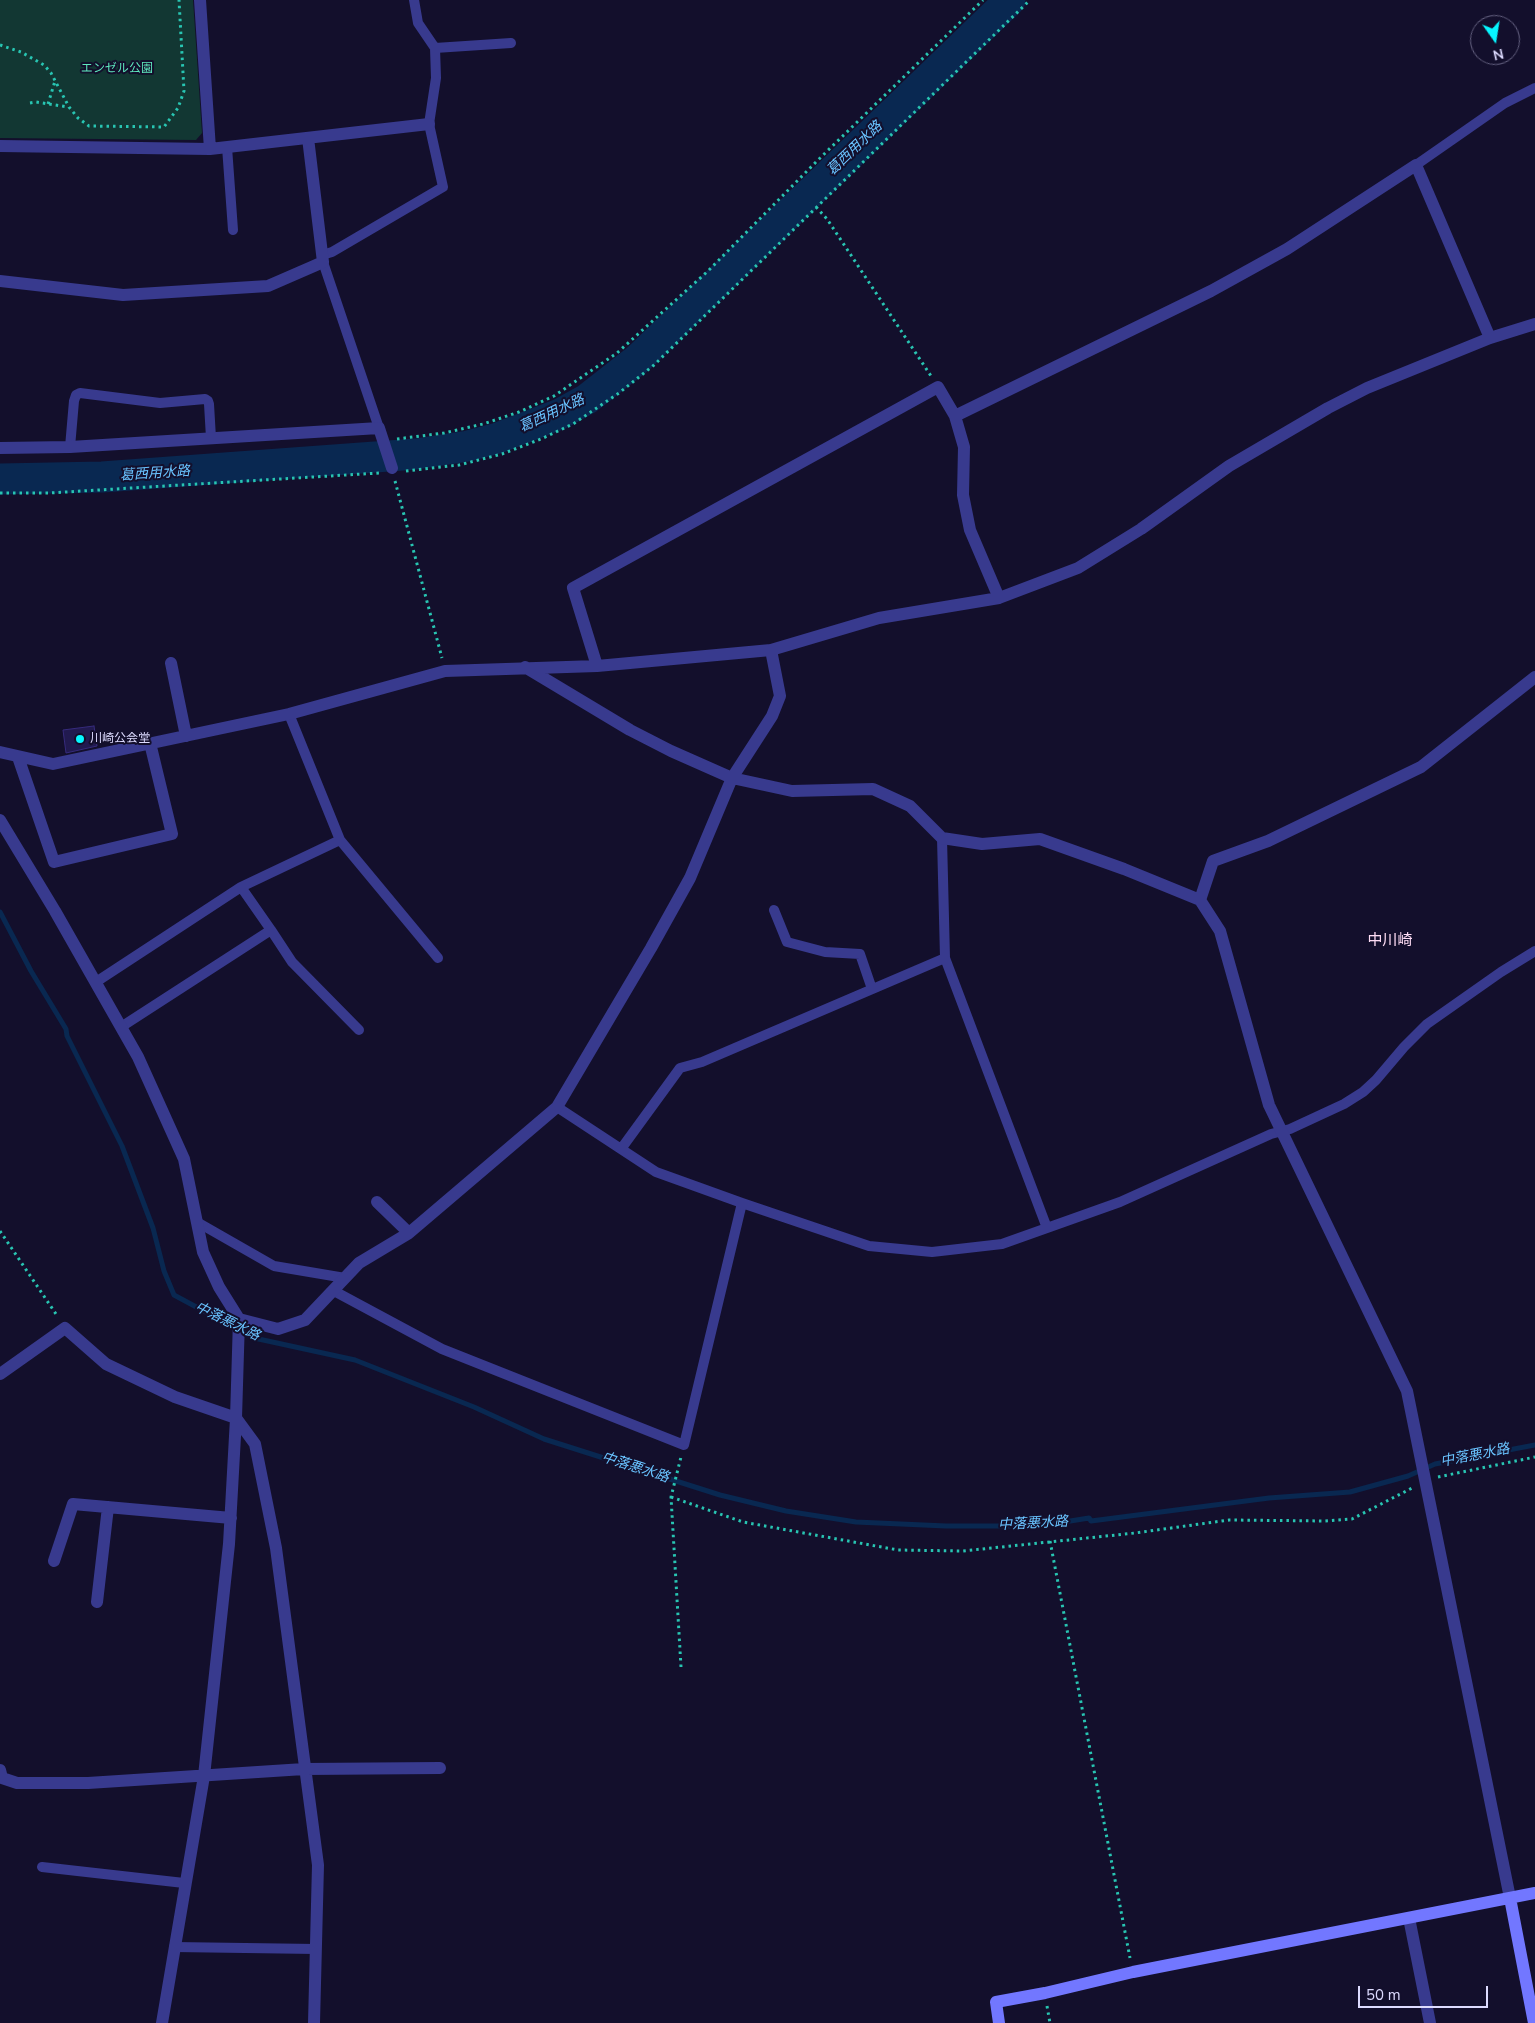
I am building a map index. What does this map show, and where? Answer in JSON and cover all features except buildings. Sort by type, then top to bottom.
[{"type":"street","points":[[200,0],[210,149]]},
{"type":"street","points":[[0,146],[210,149],[429,124]]},
{"type":"street","points":[[0,281],[123,295],[268,286],[322,258],[308,138]]},
{"type":"street","points":[[955,416],[1236,277],[1287,249],[1416,165],[1490,338]]},
{"type":"street","points":[[0,752],[53,764],[289,714],[446,671],[597,666],[771,650],[879,618],[999,598],[1078,568],[1141,529],[1229,466],[1328,408],[1368,388],[1490,338],[1535,324]]},
{"type":"street","points":[[597,666],[573,588],[938,387],[955,416],[964,447],[963,495],[970,530],[999,598]]},
{"type":"street","points":[[0,448],[70,447],[379,428],[390,443],[398,470]]},
{"type":"street","points":[[239,1320],[278,1329],[306,1320],[359,1263],[409,1233],[557,1107],[690,878],[732,778],[772,716],[780,696],[771,650]]},
{"type":"street","points":[[170,663],[186,736]]},
{"type":"street","points":[[525,667],[630,730],[671,751],[732,778],[792,791],[873,789],[910,806],[942,838],[982,844],[1040,839],[1124,869],[1200,900],[1220,931],[1269,1105],[1407,1391],[1534,2023]]},
{"type":"street","points":[[1200,900],[1214,861],[1268,841],[1421,767],[1535,677]]},
{"type":"street","points":[[18,757],[54,862],[172,834],[150,743]]},
{"type":"street","points":[[0,820],[55,911],[138,1058],[184,1159],[203,1252],[219,1287],[239,1320],[230,1518],[204,1776],[184,1883],[162,2023]]},
{"type":"street","points":[[377,1202],[409,1233]]},
{"type":"street","points":[[0,1374],[66,1328],[106,1364],[174,1397],[236,1418],[255,1444],[276,1548],[318,1865],[314,2023]]},
{"type":"street","points":[[54,1561],[73,1504],[230,1518]]},
{"type":"street","points":[[97,1602],[108,1507]]},
{"type":"street","points":[[1,1775],[17,1783],[79,1783],[304,1769],[440,1768]]},
{"type":"street","points":[[999,2023],[996,2002],[1045,1993],[1133,1972],[1535,1893]]},
{"type":"street","points":[[1409,1918],[1427,2022]]},
{"type":"lane","points":[[379,428],[322,258],[443,187],[429,124],[436,78],[435,48],[418,23],[414,0]]},
{"type":"lane","points":[[435,48],[511,43]]},
{"type":"lane","points":[[1416,165],[1505,103],[1535,88]]},
{"type":"lane","points":[[227,147],[233,230]]},
{"type":"lane","points":[[70,447],[74,401],[76,395],[80,393],[160,402],[208,400],[211,438]]},
{"type":"lane","points":[[289,714],[340,840],[438,958]]},
{"type":"lane","points":[[942,838],[945,958],[1047,1228]]},
{"type":"lane","points":[[96,982],[241,886],[340,840]]},
{"type":"lane","points":[[241,886],[292,962],[359,1030]]},
{"type":"lane","points":[[774,910],[787,942],[825,952],[860,954],[872,989]]},
{"type":"lane","points":[[121,1027],[271,930]]},
{"type":"lane","points":[[557,1107],[656,1172],[869,1246],[932,1252],[1002,1244],[1120,1202],[1271,1134],[1282,1132],[1344,1104],[1363,1092],[1427,1024],[1501,972],[1535,951]]},
{"type":"lane","points":[[621,1149],[680,1068],[702,1062],[945,958]]},
{"type":"lane","points":[[334,1291],[442,1349],[684,1445],[742,1203]]},
{"type":"lane","points":[[197,1222],[274,1266],[345,1278]]},
{"type":"lane","points":[[42,1867],[184,1883]]},
{"type":"lane","points":[[174,1947],[316,1949]]},
{"type":"path","points":[[0,45],[36,59],[44,65],[69,107],[83,122],[94,127],[159,128],[167,124],[178,108],[184,91],[178,0]]},
{"type":"path","points":[[390,443],[483,424],[519,412],[554,396],[617,353],[708,271],[818,160],[983,0]]},
{"type":"path","points":[[446,671],[398,470],[459,465],[482,460],[541,439],[573,424],[619,394],[654,365],[1030,0]]},
{"type":"path","points":[[48,104],[55,81]]},
{"type":"path","points":[[30,103],[69,107]]},
{"type":"path","points":[[816,207],[827,219],[938,387]]},
{"type":"path","points":[[0,493],[77,492],[379,473]]},
{"type":"path","points":[[0,1231],[66,1328]]},
{"type":"path","points":[[681,1667],[671,1497],[684,1445]]},
{"type":"path","points":[[671,1497],[743,1522],[898,1550],[963,1552],[1135,1533],[1229,1520],[1325,1521],[1352,1519],[1424,1482],[1442,1475],[1535,1457]]},
{"type":"path","points":[[1050,1541],[1133,1972]]},
{"type":"green space","name":"エンゼル公園","points":[[0,0],[193,0],[202,133],[196,140],[0,138]]},
{"type":"waterway","name":"葛西用水路","points":[[0,479],[102,477],[416,454],[468,446],[498,438],[560,414],[587,399],[638,359],[1010,0]]},
{"type":"waterway","name":"中落悪水路","points":[[0,912],[31,971],[66,1029],[67,1036],[122,1146],[153,1228],[164,1271],[174,1295],[254,1338],[355,1360],[474,1407],[544,1439],[720,1495],[786,1511],[856,1522],[946,1526],[1039,1526],[1089,1518],[1091,1521],[1269,1498],[1350,1492],[1408,1476],[1435,1464],[1535,1445]]},
{"type":"place","name":"川崎公会堂","points":[[80,739]]},
{"type":"district","name":"中川崎","points":[[1390,941]]}]
